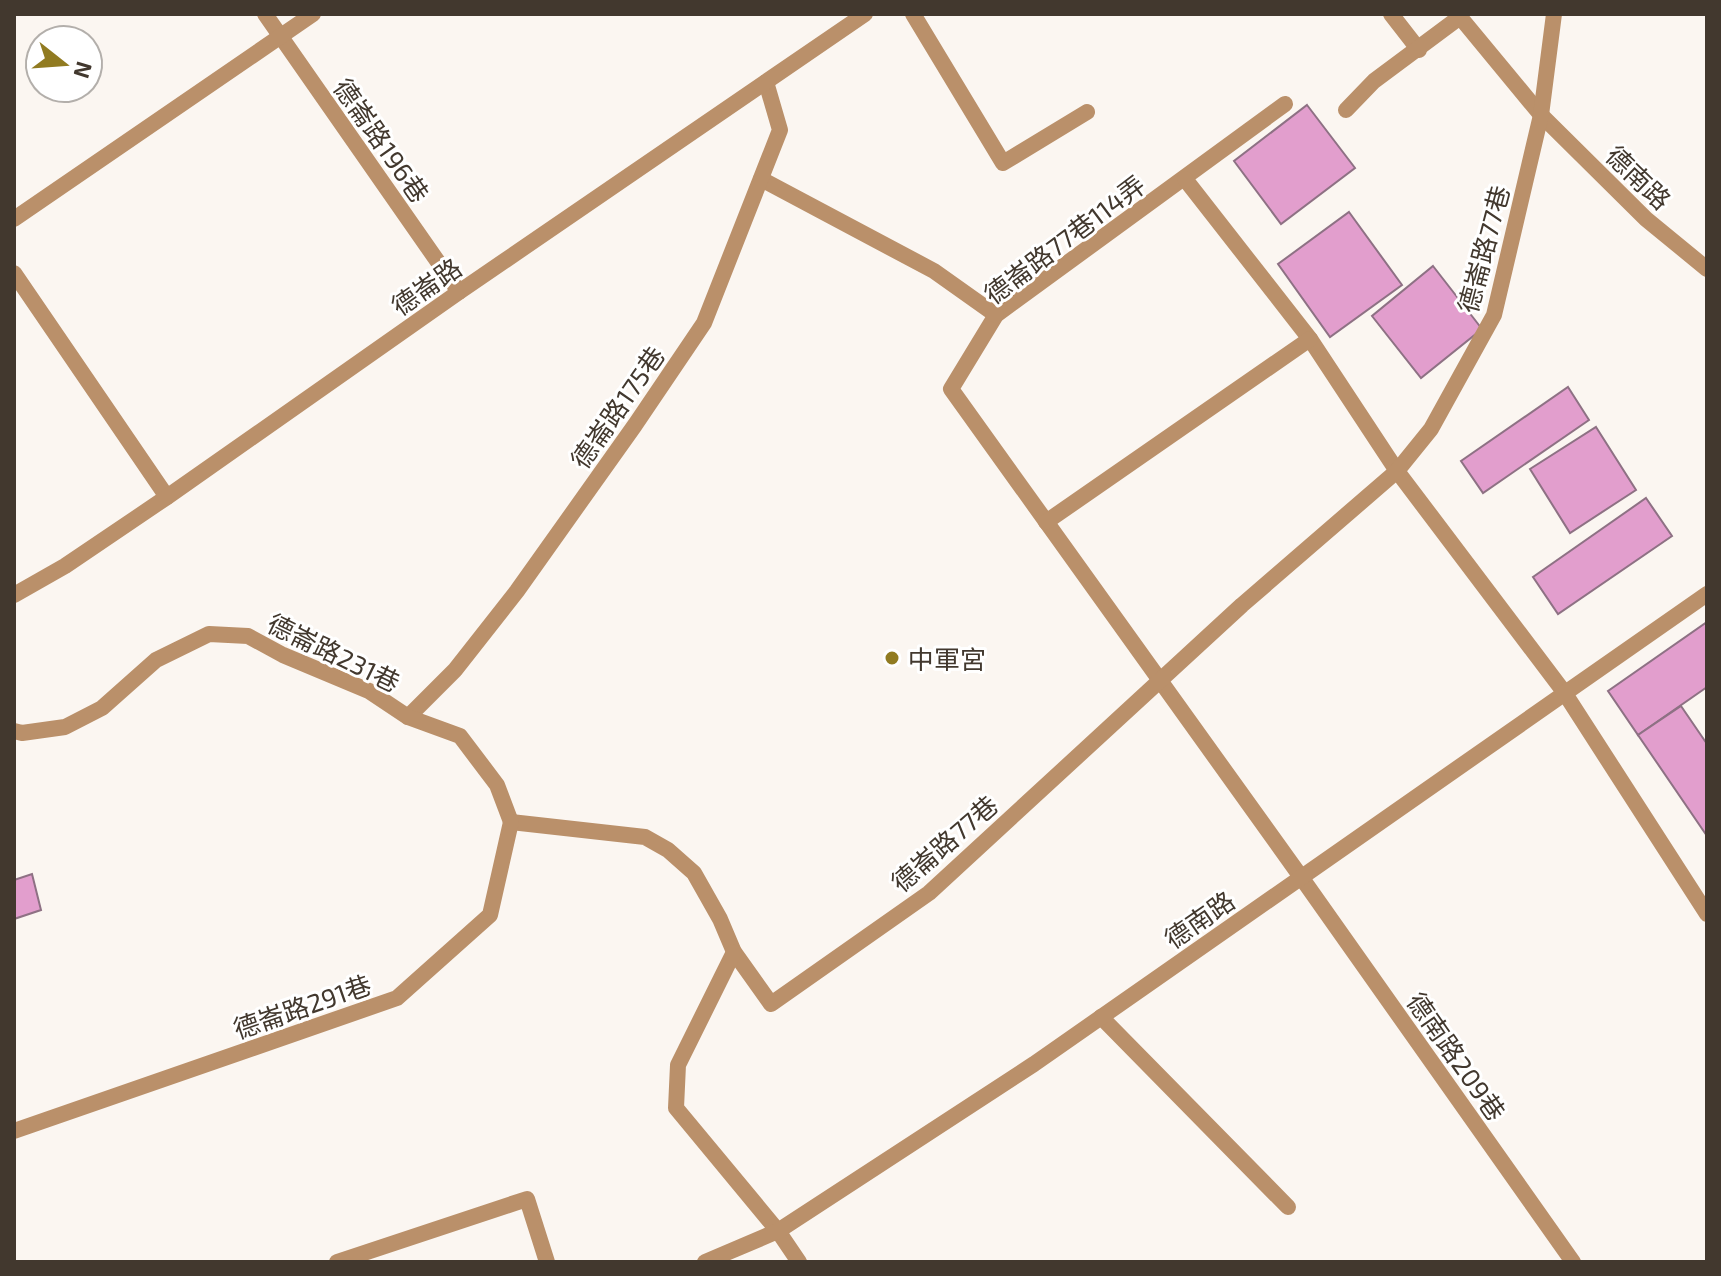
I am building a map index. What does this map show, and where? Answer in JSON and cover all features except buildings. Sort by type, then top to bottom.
[{"type":"street","name":"德崙路196巷","points":[[265,14],[459,292]]},
{"type":"street","points":[[14,219],[313,14]]},
{"type":"street","name":"德崙路","points":[[14,595],[65,566],[167,497],[459,292],[865,14]]},
{"type":"street","points":[[913,14],[1003,163],[1087,112]]},
{"type":"street","points":[[1346,110],[1374,81],[1419,50],[1391,14]]},
{"type":"street","name":"德崙路77巷","points":[[511,822],[645,837],[668,850],[694,873],[720,919],[734,952],[771,1004],[929,893],[1242,605],[1397,471],[1431,429],[1494,315],[1541,115],[1554,14]]},
{"type":"street","name":"德南路","points":[[1419,50],[1460,17],[1541,115],[1646,219],[1707,269]]},
{"type":"street","name":"德崙路175巷","points":[[408,717],[455,670],[517,591],[704,323],[780,130],[766,82]]},
{"type":"street","name":"德崙路77巷114弄","points":[[1160,681],[951,389],[996,315],[1285,104]]},
{"type":"street","points":[[761,179],[934,271],[996,315]]},
{"type":"street","points":[[1185,179],[1310,339],[1397,471],[1564,692],[1707,914]]},
{"type":"street","points":[[14,273],[167,497]]},
{"type":"street","points":[[1046,522],[1310,339]]},
{"type":"street","name":"德南路","points":[[705,1262],[778,1231],[1034,1064],[1707,594]]},
{"type":"street","name":"德崙路231巷","points":[[14,731],[22,733],[65,727],[102,708],[156,660],[209,634],[248,636],[283,655],[369,691],[408,717],[460,736],[497,785],[511,822]]},
{"type":"street","name":"德南路209巷","points":[[1160,681],[1573,1262]]},
{"type":"street","name":"德崙路291巷","points":[[14,1131],[397,998],[490,915],[511,822]]},
{"type":"street","points":[[734,952],[678,1065],[676,1108],[778,1231],[799,1262]]},
{"type":"street","points":[[1101,1017],[1288,1207]]},
{"type":"street","points":[[337,1262],[527,1199],[547,1262]]},
{"type":"place","name":"中軍宮","points":[[892,658]]}]
